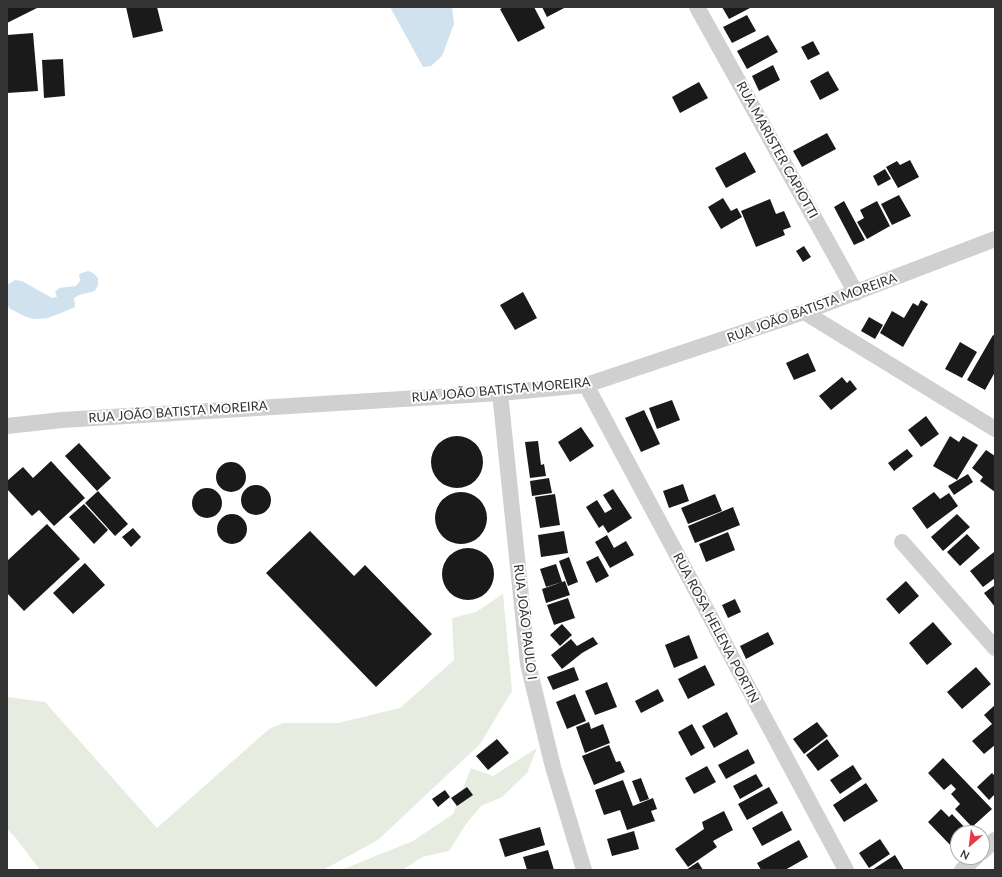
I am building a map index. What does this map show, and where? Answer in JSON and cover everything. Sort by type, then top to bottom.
[{"type":"street","name":"RUA MARISTER CAPIOTTI","points":[[697,7],[856,293]]},
{"type":"street","name":"RUA JOÃO BATISTA MOREIRA","points":[[7,426],[62,420],[500,393],[586,386],[804,312],[995,239]]},
{"type":"street","points":[[804,312],[995,429]]},
{"type":"street","name":"RUA ROSA HELENA PORTIN","points":[[586,386],[846,870]]},
{"type":"street","name":"RUA JOÃO PAULO I","points":[[500,393],[528,664],[553,767],[584,870]]},
{"type":"street","points":[[902,542],[995,648]]},
{"type":"shaded area","points":[[503,594],[512,691],[480,744],[378,840],[323,870],[40,870],[15,837],[7,829],[7,697],[45,702],[157,828],[269,729],[283,723],[338,723],[400,708],[454,660],[452,618],[476,612]]},
{"type":"shaded area","points":[[537,748],[527,773],[502,797],[481,806],[466,824],[449,851],[422,857],[403,870],[341,870],[413,841],[453,814],[471,768],[493,776]]},
{"type":"water","points":[[390,7],[452,7],[454,24],[442,56],[431,66],[423,67]]},
{"type":"water","points":[[88,271],[93,273],[98,278],[98,285],[95,291],[79,295],[74,298],[75,307],[48,318],[33,319],[9,308],[7,303],[7,285],[15,280],[22,281],[52,298],[57,297],[55,292],[59,288],[76,286],[80,281],[79,274]]},
{"type":"building","points":[[7,7],[39,7],[7,23]]},
{"type":"building","points":[[126,7],[157,7],[163,31],[133,38]]},
{"type":"building","points":[[504,7],[534,7],[545,28],[518,42],[500,9]]},
{"type":"building","points":[[542,7],[566,7],[547,17]]},
{"type":"building","points":[[722,7],[752,7],[729,19]]},
{"type":"building","points":[[747,15],[756,31],[732,43],[723,27]]},
{"type":"building","points":[[33,33],[38,91],[7,93],[7,35]]},
{"type":"building","points":[[768,35],[778,52],[747,69],[737,51]]},
{"type":"building","points":[[813,41],[820,54],[808,60],[801,47]]},
{"type":"building","points":[[63,59],[65,96],[44,98],[42,60]]},
{"type":"building","points":[[773,65],[780,80],[759,91],[752,76]]},
{"type":"building","points":[[828,71],[839,90],[820,100],[810,81]]},
{"type":"building","points":[[699,82],[708,98],[680,113],[672,97]]},
{"type":"building","points":[[827,133],[836,149],[802,167],[793,151]]},
{"type":"building","points":[[745,152],[756,172],[726,188],[715,168]]},
{"type":"building","points":[[910,160],[919,177],[898,188],[886,167],[897,161],[900,165]]},
{"type":"building","points":[[885,169],[891,179],[878,186],[873,176]]},
{"type":"building","points":[[899,195],[911,216],[892,225],[881,204]]},
{"type":"building","points":[[723,198],[731,211],[737,208],[742,217],[721,229],[708,207]]},
{"type":"building","points":[[770,199],[776,214],[784,211],[791,227],[783,230],[785,235],[756,247],[741,211]]},
{"type":"building","points":[[844,201],[865,240],[854,245],[834,207]]},
{"type":"building","points":[[877,201],[890,226],[867,239],[857,222],[864,218],[860,210]]},
{"type":"building","points":[[804,246],[811,257],[803,262],[796,251]]},
{"type":"building","points":[[523,292],[537,318],[515,330],[500,305]]},
{"type":"building","points":[[921,300],[928,304],[903,347],[880,333],[892,311],[904,318],[913,303],[918,306]]},
{"type":"building","points":[[869,317],[883,325],[875,339],[861,331]]},
{"type":"building","points":[[993,335],[995,336],[995,372],[985,390],[967,380]]},
{"type":"building","points":[[960,342],[977,352],[962,378],[945,369]]},
{"type":"building","points":[[808,353],[816,371],[794,380],[786,363]]},
{"type":"building","points":[[842,377],[847,383],[850,380],[857,389],[831,410],[819,396]]},
{"type":"building","points":[[672,400],[680,420],[657,429],[649,408]]},
{"type":"building","points":[[644,410],[660,444],[641,452],[625,418]]},
{"type":"building","points":[[926,416],[939,434],[921,447],[908,430]]},
{"type":"building","points":[[581,427],[594,446],[570,462],[558,442]]},
{"type":"building","points":[[457,436],[467,438],[475,444],[481,452],[483,462],[481,472],[475,480],[467,486],[457,488],[447,486],[439,480],[433,472],[431,462],[433,452],[439,444],[447,438]]},
{"type":"building","points":[[950,436],[959,442],[963,436],[978,445],[957,480],[933,466]]},
{"type":"building","points":[[538,441],[541,465],[544,464],[546,476],[530,478],[525,442]]},
{"type":"building","points":[[79,443],[111,478],[97,491],[65,456]]},
{"type":"building","points":[[907,449],[913,456],[894,471],[888,463]]},
{"type":"building","points":[[986,450],[995,456],[995,492],[980,481],[983,477],[972,468]]},
{"type":"building","points":[[51,461],[85,498],[54,526],[39,510],[32,516],[7,489],[7,481],[23,467],[33,478]]},
{"type":"building","points":[[231,462],[242,466],[246,477],[242,488],[231,492],[220,488],[216,477],[220,466]]},
{"type":"building","points":[[968,474],[973,482],[954,495],[948,486]]},
{"type":"building","points":[[549,478],[552,493],[532,496],[530,481]]},
{"type":"building","points":[[683,484],[689,501],[669,508],[663,491]]},
{"type":"building","points":[[256,485],[267,489],[271,500],[267,511],[256,515],[245,511],[241,500],[245,489]]},
{"type":"building","points":[[207,488],[218,492],[222,503],[218,514],[207,518],[196,514],[192,503],[196,492]]},
{"type":"building","points":[[613,489],[632,518],[608,533],[603,525],[599,528],[586,507],[597,500],[605,513],[612,509],[603,495]]},
{"type":"building","points":[[98,491],[128,524],[115,536],[85,503]]},
{"type":"building","points":[[461,492],[471,494],[479,500],[485,508],[487,518],[485,528],[479,536],[471,542],[461,544],[451,542],[443,536],[437,528],[435,518],[437,508],[443,500],[451,494]]},
{"type":"building","points":[[934,492],[940,499],[949,493],[958,506],[927,529],[912,508]]},
{"type":"building","points":[[555,494],[560,525],[540,528],[535,497]]},
{"type":"building","points":[[715,494],[722,511],[688,524],[681,508]]},
{"type":"building","points":[[84,504],[108,530],[94,544],[69,517]]},
{"type":"building","points":[[733,507],[740,525],[695,543],[688,526]]},
{"type":"building","points":[[232,514],[243,518],[247,529],[243,540],[232,544],[221,540],[217,529],[221,518]]},
{"type":"building","points":[[957,514],[970,527],[943,551],[931,537]]},
{"type":"building","points":[[47,524],[80,559],[24,611],[7,593],[7,561]]},
{"type":"building","points":[[133,528],[141,537],[131,547],[122,537]]},
{"type":"building","points":[[310,531],[354,576],[365,565],[432,634],[376,687],[266,573]]},
{"type":"building","points":[[564,531],[568,553],[541,557],[538,535]]},
{"type":"building","points":[[728,532],[735,550],[706,562],[699,544]]},
{"type":"building","points":[[967,534],[980,548],[960,566],[947,552]]},
{"type":"building","points":[[607,535],[614,548],[626,541],[634,555],[610,568],[595,542]]},
{"type":"building","points":[[468,548],[478,550],[486,556],[492,564],[494,574],[492,584],[486,592],[478,598],[468,600],[458,598],[450,592],[444,584],[442,574],[444,564],[450,556],[458,550]]},
{"type":"building","points":[[994,552],[995,578],[983,587],[970,571]]},
{"type":"building","points":[[598,556],[609,576],[596,583],[586,562]]},
{"type":"building","points":[[569,557],[578,582],[568,586],[559,561]]},
{"type":"building","points":[[85,563],[105,585],[73,614],[53,593]]},
{"type":"building","points":[[556,564],[562,582],[546,587],[540,569]]},
{"type":"building","points":[[565,581],[570,595],[546,603],[542,589]]},
{"type":"building","points":[[906,581],[919,596],[899,614],[886,599]]},
{"type":"building","points":[[995,585],[995,607],[984,593]]},
{"type":"building","points":[[568,598],[575,618],[554,625],[547,605]]},
{"type":"building","points":[[735,599],[741,612],[728,618],[722,605]]},
{"type":"building","points":[[933,622],[952,644],[927,665],[909,643]]},
{"type":"building","points":[[562,624],[572,635],[560,646],[550,635]]},
{"type":"building","points":[[768,632],[774,644],[746,659],[740,646]]},
{"type":"building","points":[[689,635],[698,658],[674,668],[665,645]]},
{"type":"building","points":[[593,637],[598,644],[582,653],[562,669],[551,655],[571,639],[577,646]]},
{"type":"building","points":[[705,665],[715,685],[688,699],[678,679]]},
{"type":"building","points":[[574,667],[579,680],[553,690],[547,677]]},
{"type":"building","points":[[976,667],[991,684],[962,709],[947,692]]},
{"type":"building","points":[[607,682],[617,707],[595,715],[585,691]]},
{"type":"building","points":[[658,689],[664,701],[641,713],[635,701]]},
{"type":"building","points":[[575,694],[586,721],[567,729],[556,702]]},
{"type":"building","points":[[995,705],[995,745],[984,754],[972,741],[992,724],[984,715]]},
{"type":"building","points":[[727,712],[738,734],[714,748],[702,726]]},
{"type":"building","points":[[589,722],[591,729],[603,724],[610,743],[585,753],[576,727]]},
{"type":"building","points":[[817,722],[828,736],[804,754],[793,739]]},
{"type":"building","points":[[692,724],[705,748],[691,756],[678,732]]},
{"type":"building","points":[[497,739],[509,753],[488,770],[476,756]]},
{"type":"building","points":[[827,739],[839,756],[818,771],[806,755]]},
{"type":"building","points":[[609,745],[616,762],[620,761],[625,772],[594,785],[582,756]]},
{"type":"building","points":[[748,749],[755,763],[726,779],[718,765]]},
{"type":"building","points":[[943,758],[992,809],[974,825],[970,825],[955,809],[960,804],[951,794],[956,789],[951,784],[944,790],[928,773]]},
{"type":"building","points":[[853,765],[862,779],[840,794],[830,780]]},
{"type":"building","points":[[707,766],[716,782],[694,794],[685,778]]},
{"type":"building","points":[[992,773],[995,776],[995,794],[989,800],[977,787]]},
{"type":"building","points":[[756,774],[763,786],[740,799],[733,786]]},
{"type":"building","points":[[641,778],[649,799],[640,802],[632,781]]},
{"type":"building","points":[[623,780],[633,806],[653,798],[657,809],[651,811],[655,821],[627,830],[620,810],[604,815],[595,790]]},
{"type":"building","points":[[866,783],[878,801],[844,822],[833,805]]},
{"type":"building","points":[[467,787],[473,795],[457,806],[451,798]]},
{"type":"building","points":[[769,787],[778,803],[747,820],[738,804]]},
{"type":"building","points":[[445,790],[450,797],[438,807],[432,799]]},
{"type":"building","points":[[941,809],[949,817],[952,814],[962,825],[950,825],[950,845],[928,822]]},
{"type":"building","points":[[724,811],[733,830],[713,841],[717,847],[688,867],[675,849],[704,829],[702,822]]},
{"type":"building","points":[[782,811],[792,830],[762,846],[752,828]]},
{"type":"building","points":[[540,827],[545,845],[505,857],[499,839]]},
{"type":"building","points":[[634,831],[639,849],[612,856],[607,839]]},
{"type":"building","points":[[880,839],[890,854],[869,868],[859,853]]},
{"type":"building","points":[[799,840],[808,857],[785,870],[761,870],[757,863]]},
{"type":"building","points":[[548,850],[554,870],[527,870],[523,857]]},
{"type":"building","points":[[895,855],[904,870],[872,870]]},
{"type":"building","points":[[698,862],[703,870],[686,870]]}]
